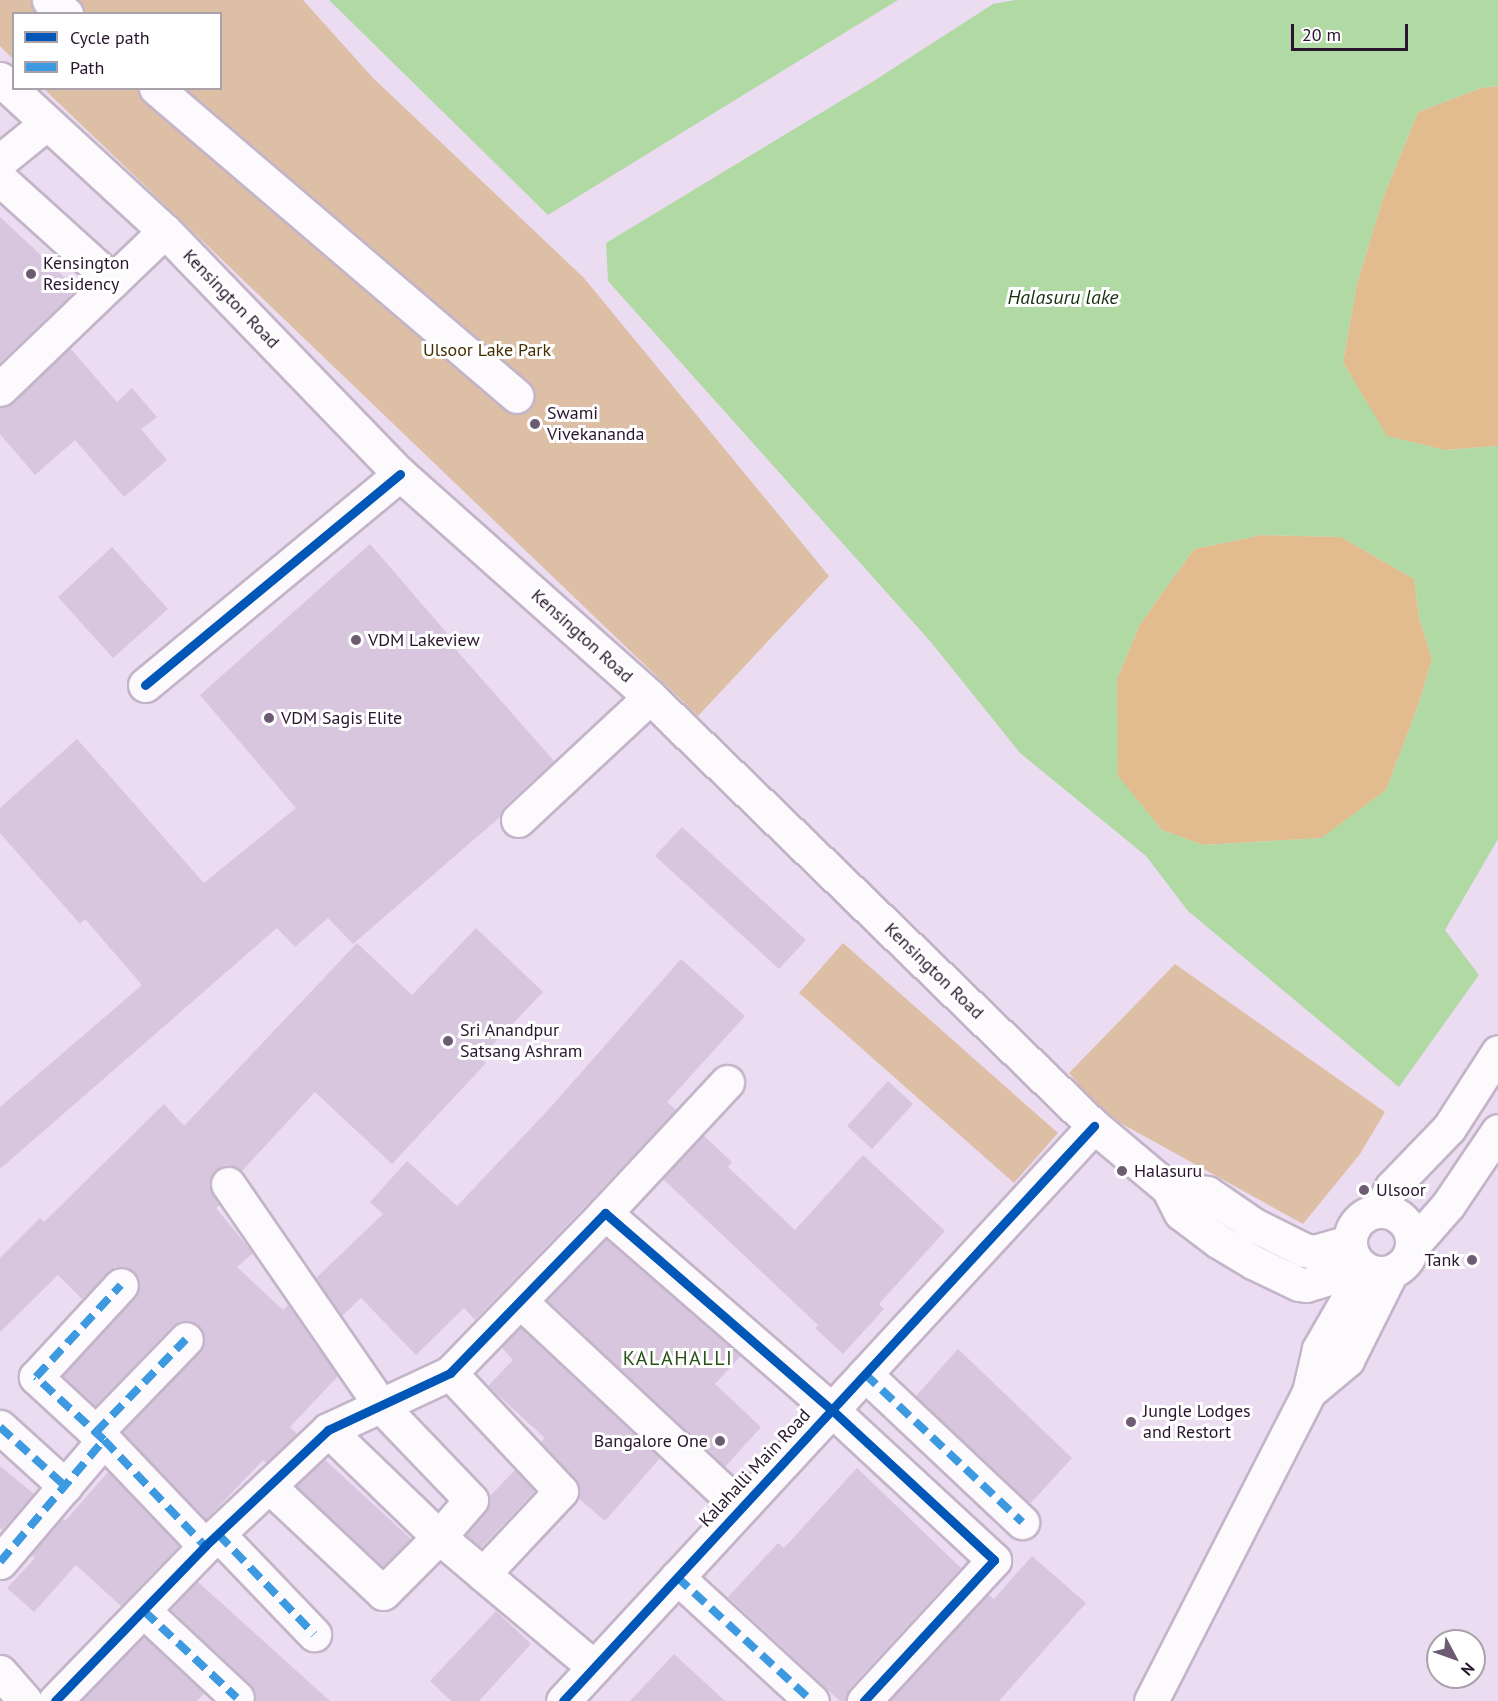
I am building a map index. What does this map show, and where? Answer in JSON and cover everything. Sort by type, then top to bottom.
[{"type":"street","points":[[49,0],[64,12]]},
{"type":"street","name":"Kensington Road","points":[[0,79],[165,231],[400,474],[650,697],[1094,1126],[1168,1188],[1181,1213],[1218,1241],[1253,1262],[1299,1284],[1306,1285],[1367,1263]]},
{"type":"street","points":[[158,90],[516,396]]},
{"type":"street","points":[[0,147],[43,119]]},
{"type":"street","points":[[0,161],[43,119]]},
{"type":"street","points":[[0,179],[113,281]]},
{"type":"street","points":[[0,389],[165,231]]},
{"type":"street","points":[[145,684],[400,474]]},
{"type":"street","points":[[518,820],[650,697]]},
{"type":"street","points":[[1379,1211],[1392,1187],[1449,1128],[1498,1052]]},
{"type":"street","points":[[55,1701],[212,1540],[328,1430],[450,1373],[605,1214],[728,1082]]},
{"type":"street","name":"Kalahalli Main Road","points":[[563,1701],[1094,1126]]},
{"type":"street","points":[[1412,1246],[1448,1205],[1498,1131]]},
{"type":"street","points":[[228,1184],[381,1406],[471,1500],[439,1537],[383,1593],[268,1486]]},
{"type":"street","points":[[1151,1701],[1310,1392],[1347,1360],[1367,1263],[1355,1224],[1370,1213],[1379,1211],[1396,1215],[1404,1221],[1412,1236],[1412,1246],[1406,1262],[1367,1263]]},
{"type":"street","points":[[605,1214],[832,1410],[994,1560],[864,1701]]},
{"type":"street","points":[[122,1285],[36,1377],[314,1634]]},
{"type":"street","points":[[520,1302],[741,1508]]},
{"type":"street","points":[[0,1562],[65,1486],[100,1436],[186,1339]]},
{"type":"street","points":[[450,1373],[561,1491],[483,1574]]},
{"type":"street","points":[[865,1374],[1022,1522]]},
{"type":"street","points":[[0,1427],[65,1486]]},
{"type":"street","points":[[328,1430],[439,1537],[594,1667]]},
{"type":"street","points":[[677,1577],[812,1701]]},
{"type":"street","points":[[144,1611],[237,1698]]},
{"type":"street","points":[[0,1672],[24,1701]]},
{"type":"green space","name":"Ulsoor Lake Park","points":[[0,0],[303,0],[373,78],[584,278],[829,576],[698,716],[45,90],[222,90],[222,12],[12,12],[12,58],[0,46]]},
{"type":"green space","points":[[843,943],[1058,1133],[1014,1183],[799,993]]},
{"type":"green space","points":[[1175,964],[1385,1112],[1360,1154],[1303,1224],[1104,1114],[1069,1073]]},
{"type":"shaded area","points":[[1498,86],[1498,446],[1445,450],[1386,436],[1343,362],[1357,284],[1383,198],[1418,112],[1481,88]]},
{"type":"shaded area","points":[[1262,535],[1341,537],[1414,579],[1419,617],[1432,659],[1418,706],[1386,790],[1322,838],[1203,845],[1162,830],[1117,776],[1117,679],[1140,624],[1194,549]]},
{"type":"water","points":[[329,0],[898,0],[548,215]]},
{"type":"water","name":"Halasuru lake","points":[[1015,0],[1498,0],[1498,86],[1481,88],[1418,112],[1383,198],[1357,284],[1343,362],[1387,436],[1445,450],[1498,446],[1498,839],[1445,930],[1479,975],[1399,1087],[1188,911],[1146,856],[1020,753],[930,641],[608,281],[606,243],[872,82],[993,4]],"holes":[[[1262,535],[1341,537],[1414,579],[1419,617],[1432,659],[1418,706],[1386,790],[1321,838],[1203,845],[1162,830],[1118,776],[1117,679],[1140,624],[1194,549]]]},
{"type":"building","name":"Kensington Residency","points":[[0,217],[77,289],[0,363]]},
{"type":"building","points":[[70,348],[117,402],[132,388],[157,417],[141,429],[167,460],[124,497],[75,440],[35,475],[0,434],[0,407],[13,403]]},
{"type":"building","points":[[370,544],[453,640],[450,643],[554,761],[505,806],[500,817],[353,944],[328,918],[295,947],[277,928],[0,1169],[0,1107],[142,985],[85,919],[80,924],[0,833],[0,808],[77,739],[204,883],[296,808],[200,695]]},
{"type":"building","points":[[112,547],[168,609],[113,658],[58,597]]},
{"type":"building","points":[[682,827],[806,940],[779,969],[655,856]]},
{"type":"building","points":[[476,928],[543,992],[480,1058],[486,1063],[392,1164],[315,1092],[241,1172],[235,1167],[226,1165],[217,1169],[211,1177],[209,1186],[220,1205],[216,1208],[253,1253],[237,1267],[283,1310],[288,1305],[338,1376],[290,1427],[297,1434],[266,1463],[263,1460],[206,1520],[122,1432],[200,1352],[204,1344],[204,1334],[199,1326],[190,1321],[180,1321],[173,1326],[95,1406],[62,1376],[135,1297],[139,1290],[139,1280],[134,1272],[126,1267],[115,1267],[82,1299],[58,1275],[0,1332],[0,1258],[40,1218],[44,1222],[164,1104],[184,1126],[357,943],[412,995]]},
{"type":"building","points":[[681,959],[745,1016],[667,1102],[676,1110],[591,1200],[475,1320],[464,1308],[416,1355],[361,1298],[342,1316],[316,1278],[383,1214],[370,1202],[407,1161],[457,1206],[549,1109]]},
{"type":"building","points":[[888,1081],[913,1104],[872,1149],[847,1126]]},
{"type":"building","points":[[703,1135],[732,1162],[728,1167],[795,1230],[863,1155],[945,1231],[879,1304],[884,1309],[843,1354],[815,1328],[818,1325],[663,1179]]},
{"type":"building","points":[[606,1239],[741,1356],[715,1384],[761,1427],[725,1467],[547,1300]]},
{"type":"building","points":[[520,1327],[660,1458],[605,1521],[578,1498],[579,1487],[575,1479],[541,1442],[545,1438],[488,1386],[513,1360],[501,1347]]},
{"type":"building","points":[[958,1349],[1072,1458],[1030,1504],[916,1396]]},
{"type":"building","points":[[324,1459],[411,1539],[383,1567],[296,1486]]},
{"type":"building","points":[[0,1466],[34,1494],[2,1530],[0,1528]]},
{"type":"building","points":[[857,1468],[961,1568],[850,1688],[846,1701],[840,1701],[728,1597],[778,1543],[784,1548]]},
{"type":"building","points":[[515,1470],[535,1491],[481,1548],[466,1535],[485,1512],[489,1497]]},
{"type":"building","points":[[108,1472],[179,1546],[121,1606],[76,1565],[34,1612],[7,1588],[35,1558],[31,1555],[62,1518],[65,1521]]},
{"type":"building","points":[[1032,1556],[1086,1603],[999,1701],[890,1701],[988,1594],[994,1599]]},
{"type":"building","points":[[197,1581],[330,1701],[255,1701],[255,1692],[250,1684],[170,1609]]},
{"type":"building","points":[[496,1611],[531,1644],[479,1701],[451,1701],[430,1681]]},
{"type":"building","points":[[144,1636],[204,1693],[197,1701],[81,1701]]},
{"type":"building","points":[[674,1654],[725,1701],[630,1701]]},
{"type":"marked path","points":[[104,1440],[36,1377],[121,1285]]},
{"type":"marked path","points":[[96,1432],[186,1339]]},
{"type":"marked path","points":[[865,1374],[1022,1522]]},
{"type":"marked path","points":[[0,1427],[65,1486]]},
{"type":"marked path","points":[[0,1562],[104,1440],[205,1546]]},
{"type":"marked path","points":[[218,1534],[314,1634]]},
{"type":"marked path","points":[[677,1577],[812,1701]]},
{"type":"marked path","points":[[144,1611],[237,1698]]},
{"type":"cycle path","points":[[145,685],[400,474]]},
{"type":"cycle path","points":[[563,1701],[1094,1126]]},
{"type":"cycle path","points":[[55,1701],[205,1546],[328,1430],[450,1373],[605,1213],[832,1410],[994,1560],[864,1701]]},
{"type":"place","name":"Kensington Residency","points":[[31,274]]},
{"type":"place","name":"Swami Vivekananda","points":[[535,424]]},
{"type":"place","name":"VDM Lakeview","points":[[356,640]]},
{"type":"place","name":"VDM Sagis Elite","points":[[269,718]]},
{"type":"place","name":"Sri Anandpur Satsang Ashram","points":[[448,1041]]},
{"type":"place","name":"Halasuru","points":[[1122,1171]]},
{"type":"place","name":"Ulsoor","points":[[1364,1190]]},
{"type":"place","name":"Tank","points":[[1472,1260]]},
{"type":"place","name":"Jungle Lodges and Restort","points":[[1131,1422]]},
{"type":"place","name":"Bangalore One","points":[[720,1441]]},
{"type":"district","name":"KALAHALLI","points":[[678,1358]]}]
